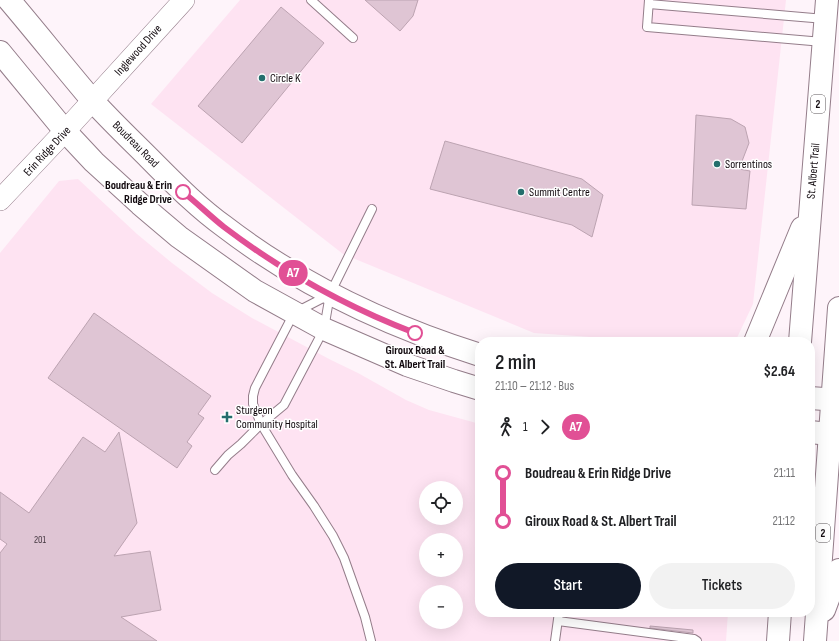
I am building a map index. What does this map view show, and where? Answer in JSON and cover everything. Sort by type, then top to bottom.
[{"type":"main road","name":"Boudreau Road","points":[[9,0],[93,101],[183,192],[224,227],[280,266],[330,294],[372,315],[408,330],[475,353]]},
{"type":"main road","name":"St. Albert Trail","points":[[800,337],[826,10]]},
{"type":"main road","points":[[0,52],[65,131],[94,162],[179,237],[255,292],[324,329],[407,365],[475,387]]},
{"type":"main road","points":[[757,337],[810,209]]},
{"type":"main road","name":"2","points":[[815,636],[826,434],[835,400],[839,308]]},
{"type":"main road","points":[[815,398],[835,400]]},
{"type":"main road","points":[[815,636],[839,570]]},
{"type":"main road","points":[[778,641],[780,617]]},
{"type":"street","name":"Inglewood Drive","points":[[93,101],[184,0]]},
{"type":"street","name":"Erin Ridge Drive","points":[[0,200],[93,101]]},
{"type":"lane","points":[[311,0],[353,38]]},
{"type":"lane","points":[[823,42],[647,27],[649,2],[826,10]]},
{"type":"lane","points":[[215,470],[228,455],[284,405],[324,329],[330,294],[372,210]]},
{"type":"lane","points":[[330,294],[294,313],[255,388],[253,404],[261,424],[292,475],[326,524],[341,553],[359,598],[371,641]]},
{"type":"lane","points":[[555,641],[558,617]]},
{"type":"lane","points":[[558,621],[694,639],[697,641]]},
{"type":"shaded area","points":[[240,0],[786,0],[753,304],[737,337],[591,337],[534,333],[343,254],[151,104]]},
{"type":"shaded area","name":"Sturgeon Community Hospital","points":[[78,179],[137,234],[172,263],[212,293],[252,318],[358,373],[406,400],[429,410],[475,423],[475,617],[728,617],[726,641],[0,641],[0,253],[59,181]]},
{"type":"building","points":[[365,0],[418,0],[413,16],[400,31]]},
{"type":"building","points":[[281,7],[324,43],[242,143],[198,106]]},
{"type":"building","name":"Sorrentinos","points":[[696,115],[731,119],[745,127],[749,143],[739,169],[750,171],[746,209],[692,205]]},
{"type":"building","name":"Summit Centre","points":[[445,141],[582,179],[603,195],[592,237],[572,225],[430,189]]},
{"type":"building","points":[[94,313],[211,396],[198,414],[204,418],[187,442],[192,446],[177,468],[48,378]]},
{"type":"building","points":[[119,432],[137,523],[114,556],[150,551],[161,610],[121,617],[157,641],[0,641],[0,553],[7,544],[0,539],[0,492],[29,513],[83,437],[105,452]]},
{"type":"building","points":[[650,626],[693,630],[693,633],[650,628]]},
{"type":"bus line","name":"A7","points":[[183,192],[224,227],[280,266],[330,294],[372,315],[415,333]]},
{"type":"place","name":"Circle K","points":[[262,78]]},
{"type":"place","name":"Sorrentinos","points":[[717,164]]},
{"type":"place","name":"Boudreau & Erin Ridge Drive","points":[[183,192]]},
{"type":"place","name":"Summit Centre","points":[[521,192]]},
{"type":"place","name":"Giroux Road & St. Albert Trail","points":[[415,333]]},
{"type":"place","name":"Sturgeon Community Hospital","points":[[227,417]]}]
